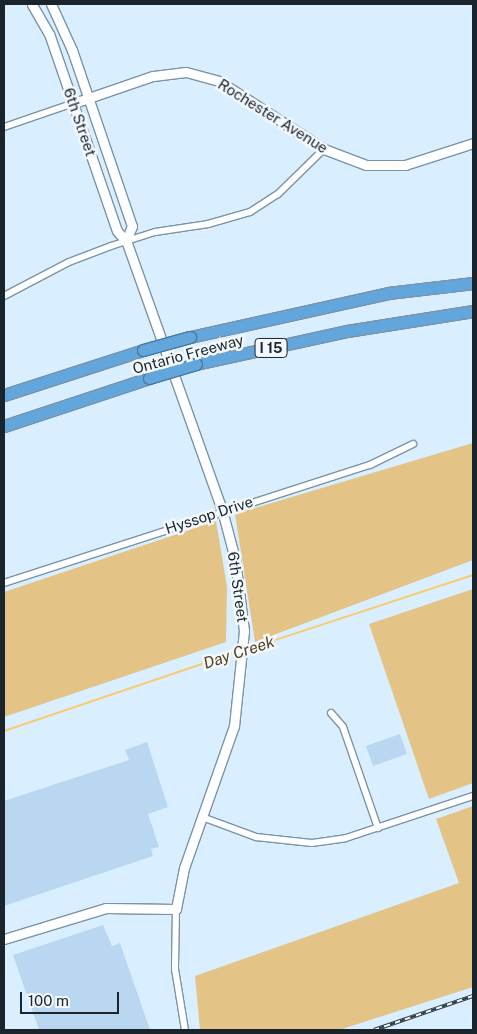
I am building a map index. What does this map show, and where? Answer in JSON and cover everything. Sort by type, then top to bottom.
[{"type":"highway","name":"Ontario Freeway","points":[[4,395],[143,350],[190,337],[388,293],[473,283]]},
{"type":"highway","name":"Ontario Freeway","points":[[4,426],[196,364],[347,331],[473,311]]},
{"type":"street","name":"6th Street","points":[[32,4],[49,34],[117,231],[126,241],[222,510],[235,559],[244,631],[243,669],[234,726],[184,868],[176,909],[175,969],[185,1030]]},
{"type":"street","name":"6th Street","points":[[50,4],[65,32],[132,226],[126,241]]},
{"type":"street","name":"Rochester Avenue","points":[[74,102],[154,76],[186,72],[203,75],[235,89],[324,149],[366,165],[393,167],[473,143]]},
{"type":"street","points":[[4,127],[74,102]]},
{"type":"street","points":[[4,296],[69,262],[126,241],[164,230],[227,220],[258,209],[324,149]]},
{"type":"street","name":"Hyssop Drive","points":[[4,583],[222,510],[370,465],[413,444]]},
{"type":"street","points":[[331,714],[343,727],[378,828]]},
{"type":"street","points":[[202,818],[256,837],[298,843],[338,840],[473,796]]},
{"type":"street","points":[[4,939],[106,908],[176,909]]},
{"type":"shaded area","points":[[473,443],[473,560],[255,642],[235,514]]},
{"type":"shaded area","points":[[216,521],[227,587],[226,642],[4,717],[4,592]]},
{"type":"shaded area","points":[[473,589],[473,783],[429,799],[369,624]]},
{"type":"shaded area","points":[[473,806],[473,987],[339,1030],[200,1030],[195,976],[459,883],[436,819]]},
{"type":"building","points":[[400,734],[407,754],[373,766],[366,746]]},
{"type":"building","points":[[147,742],[168,807],[148,814],[159,847],[151,849],[153,856],[4,906],[4,801],[129,760],[125,750]]},
{"type":"building","points":[[103,925],[112,946],[120,943],[150,1030],[39,1030],[13,955]]},
{"type":"waterway","name":"Day Creek","points":[[245,650],[473,575]]},
{"type":"waterway","name":"Day Creek","points":[[4,731],[238,652]]},
{"type":"railway","points":[[374,1030],[473,996]]}]
